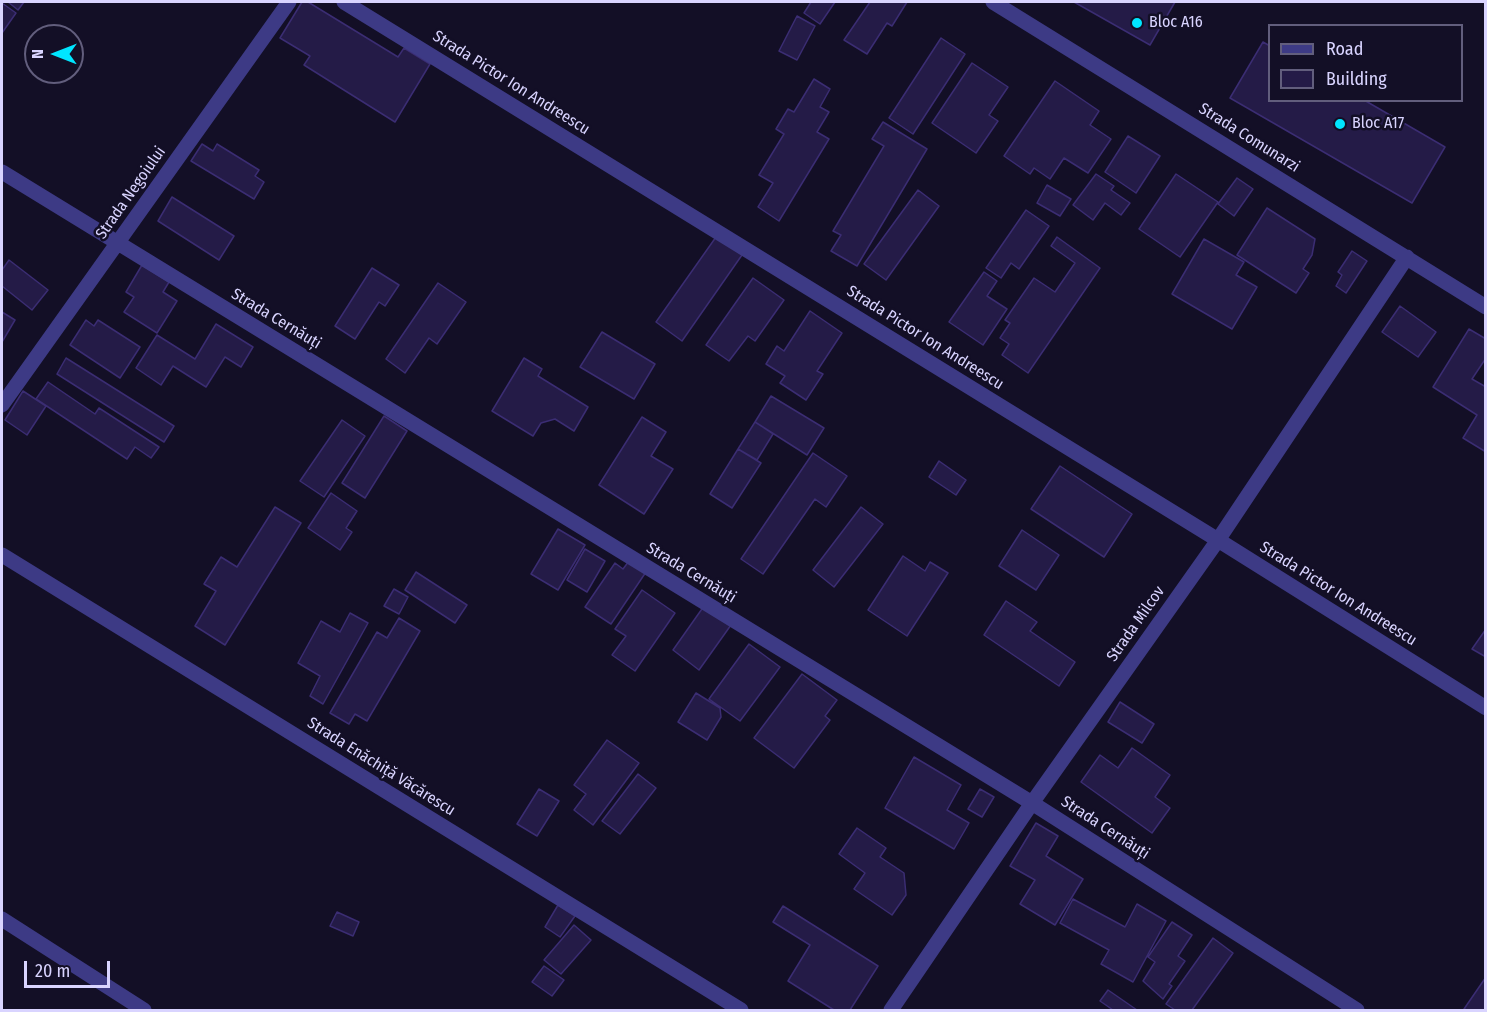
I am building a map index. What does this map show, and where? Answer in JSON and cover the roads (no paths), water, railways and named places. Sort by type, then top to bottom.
[{"type":"street","name":"Strada Negoiului","points":[[2,405],[289,2]]},
{"type":"street","name":"Strada Pictor Ion Andreescu","points":[[344,2],[1218,540],[1485,708]]},
{"type":"street","name":"Strada Comunarzi","points":[[993,2],[1485,307]]},
{"type":"street","name":"Strada Cernăuți","points":[[2,172],[1032,803],[1357,1011]]},
{"type":"street","name":"Strada Milcov","points":[[891,1011],[1032,803],[1218,540],[1407,257]]},
{"type":"street","name":"Strada Enăchiță Văcărescu","points":[[2,555],[741,1011]]},
{"type":"street","points":[[2,919],[144,1011]]},
{"type":"place","name":"Bloc A16","points":[[1137,23]]},
{"type":"place","name":"Bloc A17","points":[[1340,124]]}]
